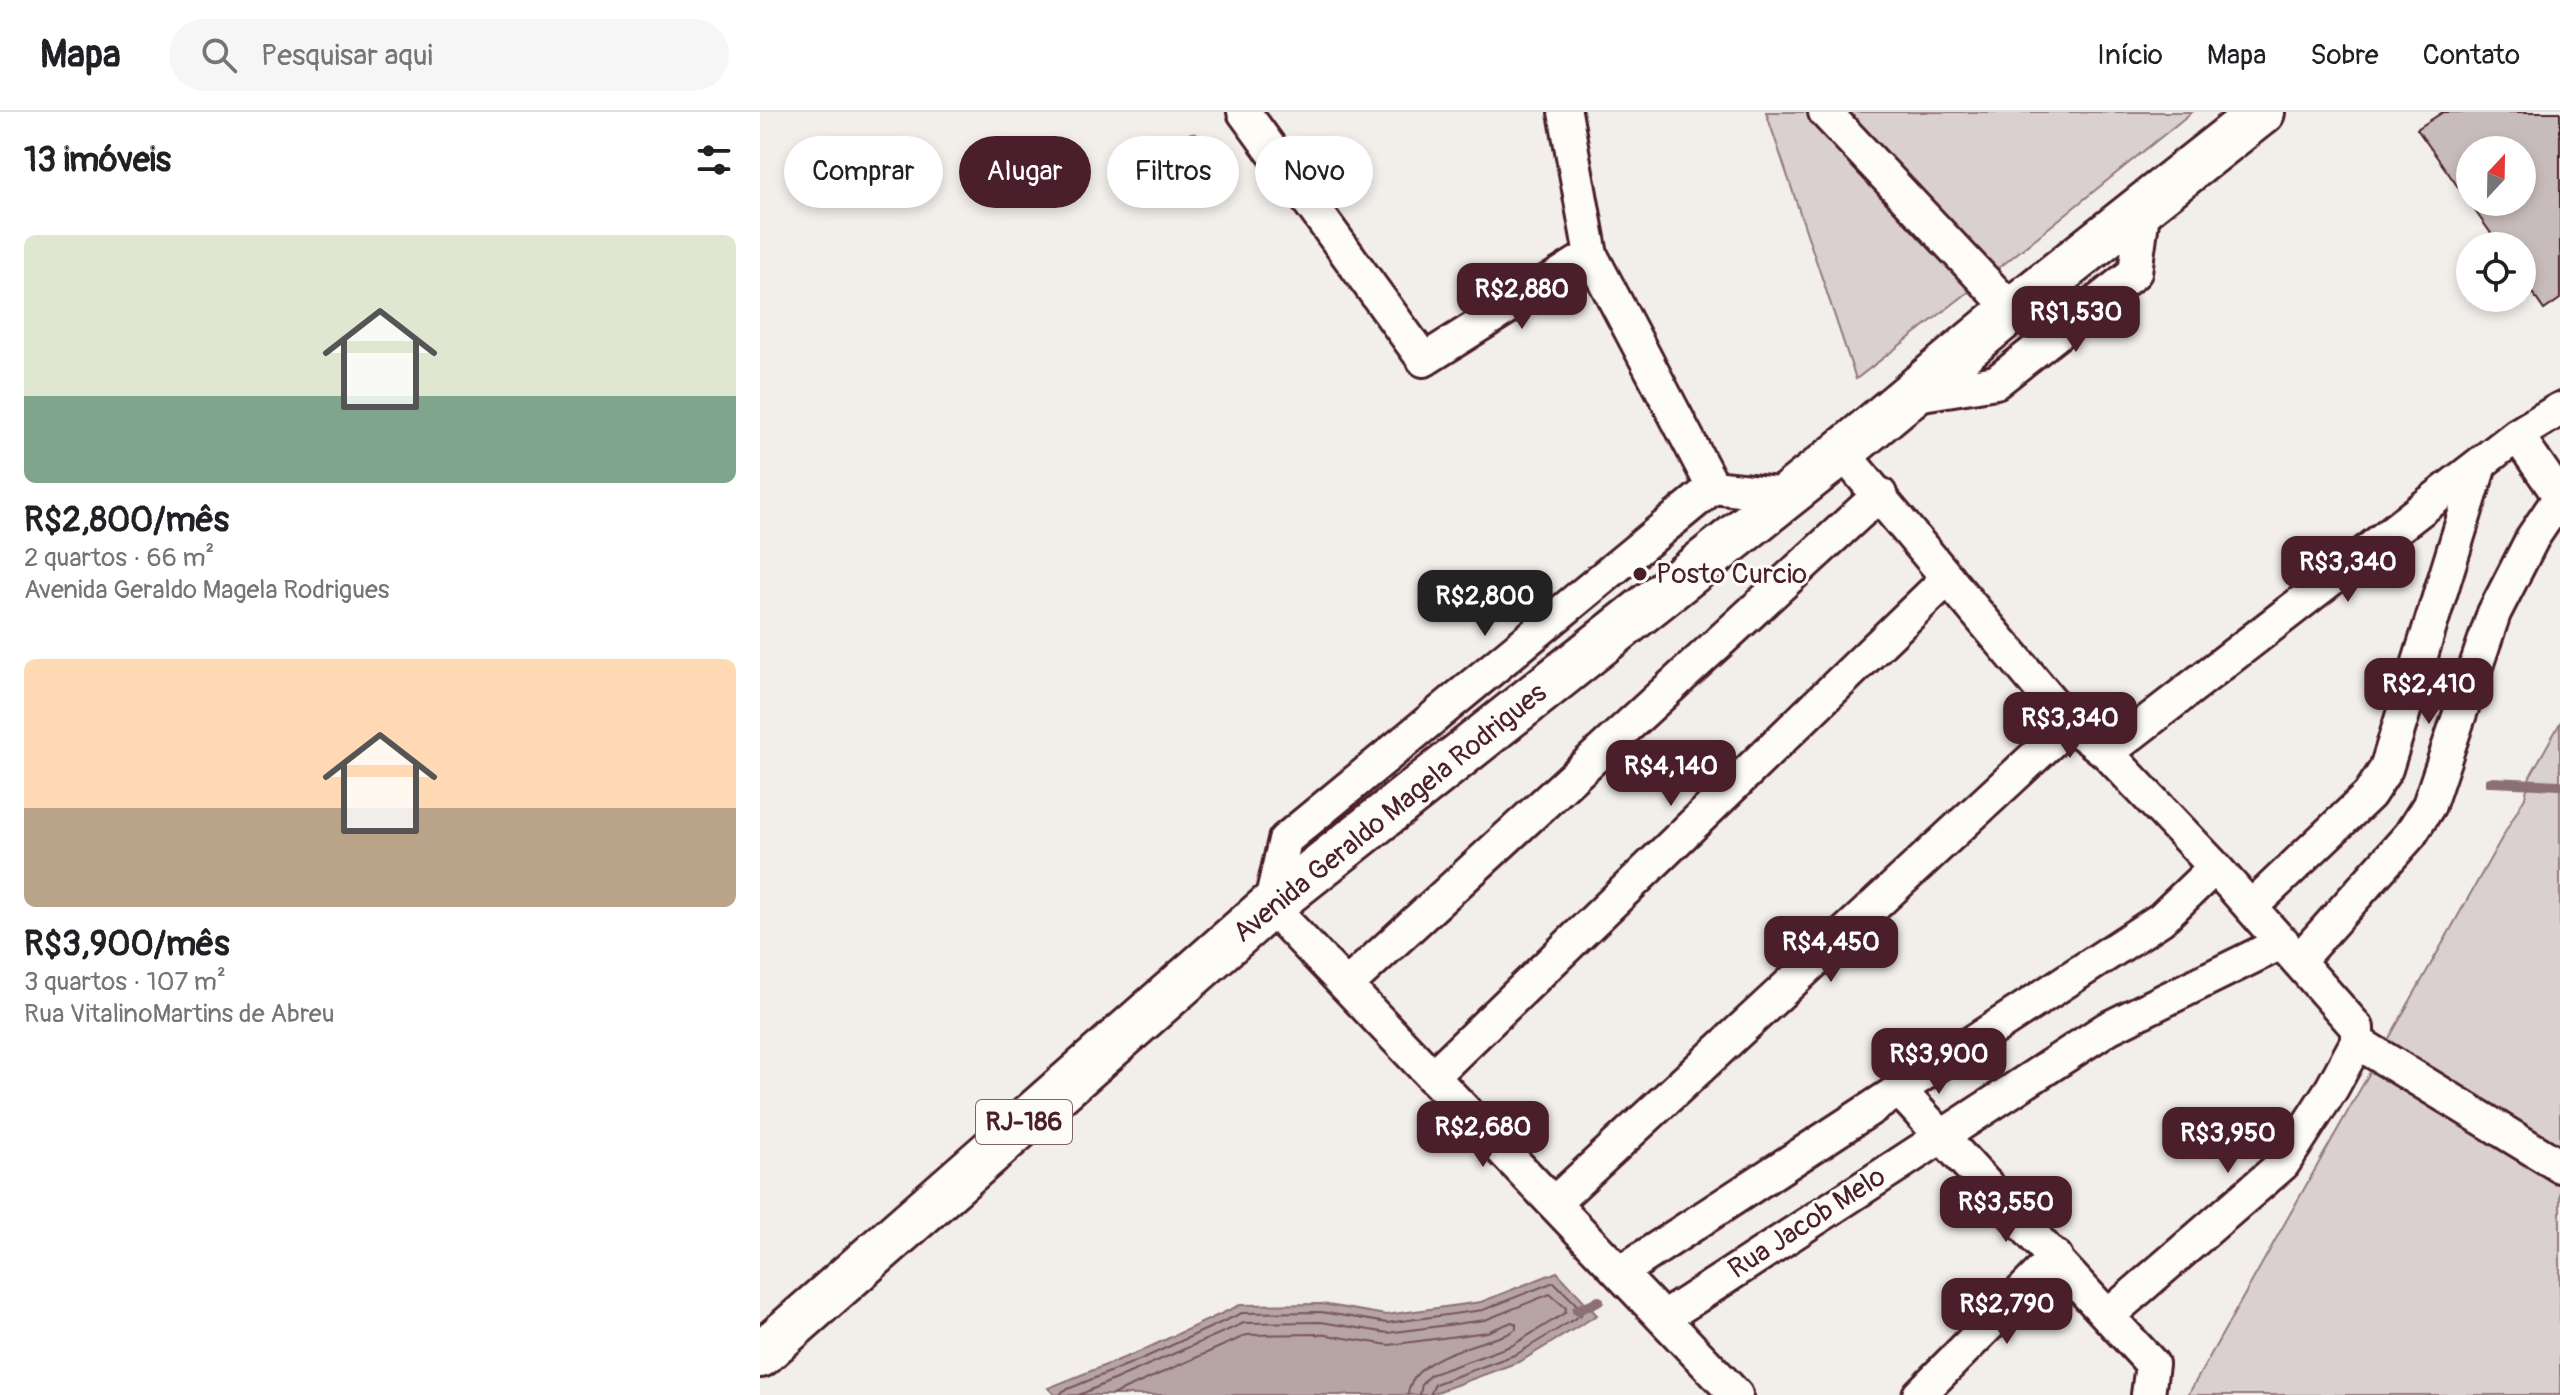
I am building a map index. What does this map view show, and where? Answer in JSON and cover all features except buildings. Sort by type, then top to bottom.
[{"type":"highway","name":"Avenida Geraldo Magela Rodrigues","points":[[760,1355],[1270,906],[1842,452],[2012,310],[2262,112]]},
{"type":"street","points":[[1244,112],[1424,360],[1591,255]]},
{"type":"street","points":[[1565,112],[1591,255],[1713,487]]},
{"type":"street","points":[[1825,112],[2012,310]]},
{"type":"street","points":[[1907,396],[1996,382],[2135,272],[2144,206]]},
{"type":"street","points":[[2107,753],[2479,468],[2517,435],[2560,409]]},
{"type":"street","points":[[2291,951],[2410,835],[2429,805],[2494,613],[2533,537],[2560,497],[2517,435]]},
{"type":"street","points":[[1842,452],[2070,724],[2107,753],[2215,867],[2357,1028],[2357,1042],[2332,1088],[2283,1164],[2109,1315]]},
{"type":"street","points":[[2251,907],[2369,795],[2386,769],[2479,468]]},
{"type":"street","points":[[1736,1395],[1665,1317],[1270,906],[1285,840],[1713,487],[1787,495]]},
{"type":"street","points":[[1346,986],[1880,494]]},
{"type":"street","points":[[1432,1077],[1948,578]]},
{"type":"street","points":[[1554,1203],[2070,724]]},
{"type":"street","points":[[1621,1272],[2161,919],[2215,867]]},
{"type":"street","name":"Rua Jacob Melo","points":[[1665,1317],[2108,1028],[2291,951]]},
{"type":"street","points":[[2357,1042],[2560,1166]]},
{"type":"street","points":[[1898,1089],[2152,1364],[2148,1395]]},
{"type":"street","points":[[1919,1395],[2056,1257]]},
{"type":"shaded area","points":[[1766,112],[2192,112],[1856,379]]},
{"type":"shaded area","points":[[2560,723],[2560,1395],[2188,1395],[2525,797],[2530,776]]},
{"type":"water","points":[[1557,1272],[1597,1315],[1521,1361],[1429,1395],[1055,1395],[1048,1388],[1141,1351],[1240,1305],[1322,1304],[1386,1315],[1481,1302]]},
{"type":"waterway","points":[[2490,782],[2560,785]]},
{"type":"waterway","points":[[1577,1310],[1599,1301]]},
{"type":"place","name":"Posto Curcio","points":[[1640,574]]}]
